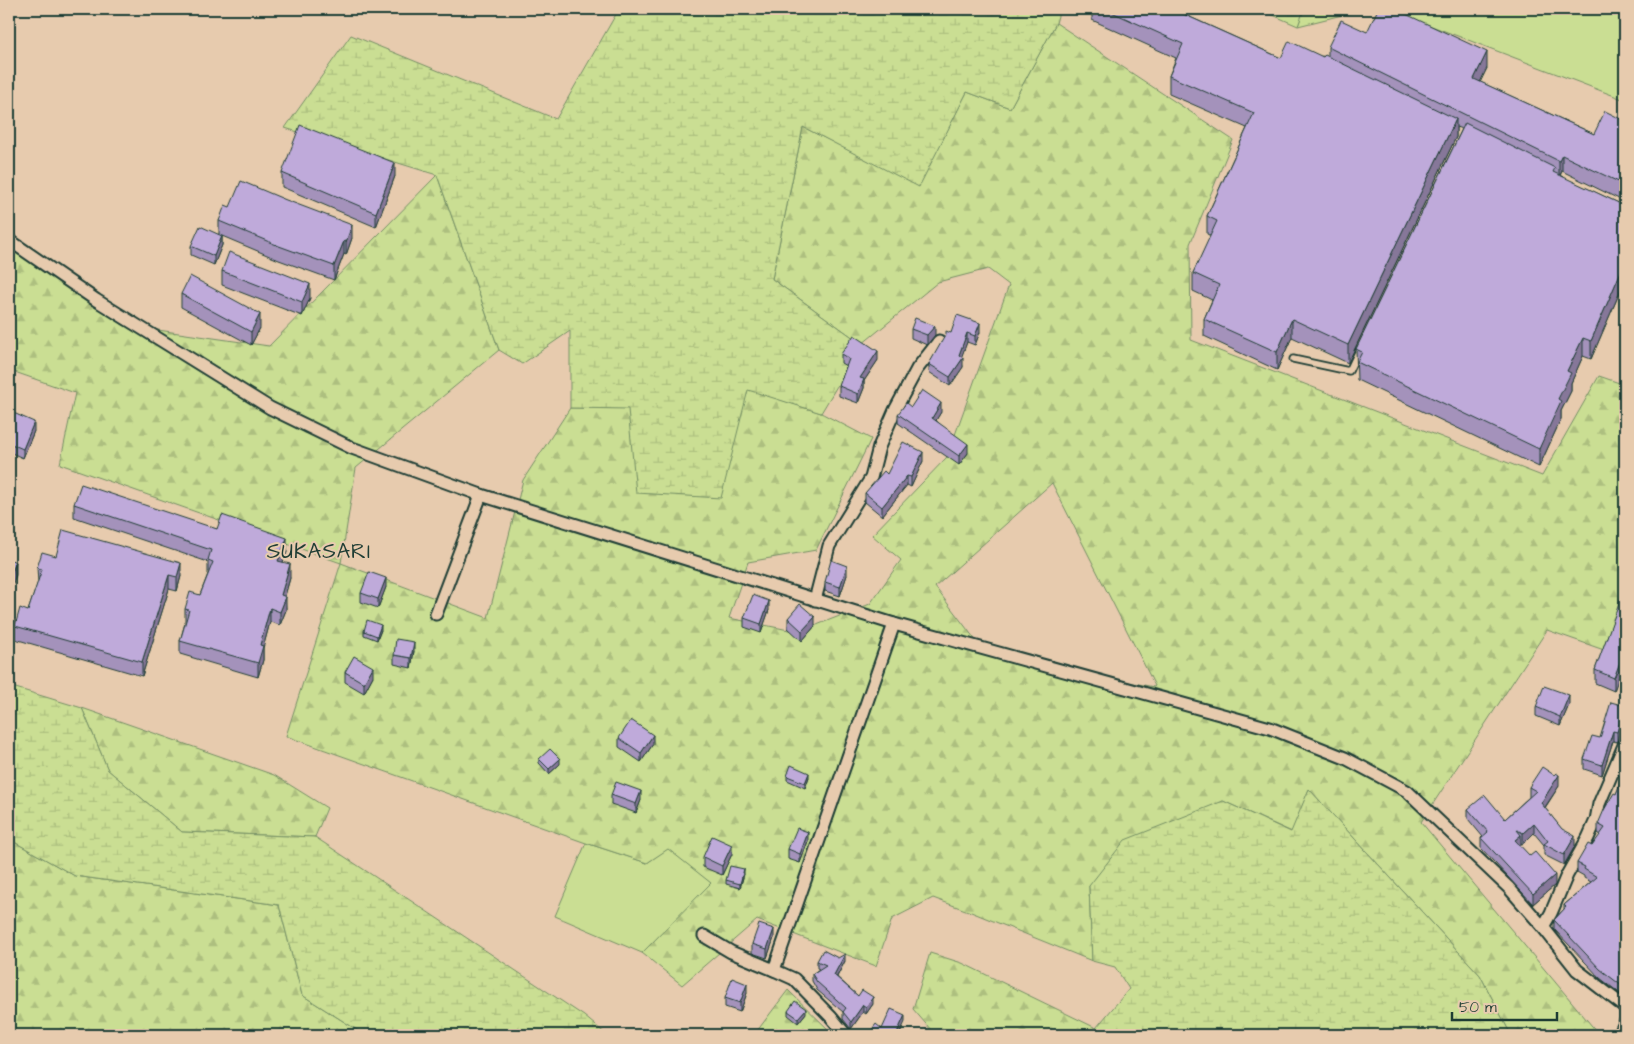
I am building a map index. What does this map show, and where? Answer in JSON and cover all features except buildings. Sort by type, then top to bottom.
[{"type":"street","points":[[9,240],[96,300],[270,408],[352,448],[481,495],[815,600],[894,624],[1270,728],[1345,758],[1407,791],[1509,888],[1577,970],[1625,1007]]},
{"type":"street","points":[[815,600],[829,546],[871,478],[879,447],[895,410],[917,370],[939,341]]},
{"type":"street","points":[[436,614],[481,495]]},
{"type":"street","points":[[774,970],[894,624]]},
{"type":"street","points":[[1543,927],[1567,875],[1596,820],[1600,804],[1625,742]]},
{"type":"street","points":[[704,936],[731,952],[794,980],[846,1035]]},
{"type":"lane","points":[[1293,359],[1349,371],[1362,344]]},
{"type":"lane","points":[[1616,1035],[1625,1016]]},
{"type":"green space","points":[[619,9],[1060,9],[1056,23],[1010,108],[967,92],[919,187],[803,127],[772,279],[862,344],[821,413],[748,390],[721,498],[636,493],[628,409],[570,408],[570,331],[522,364],[499,350],[437,175],[285,128],[351,35],[556,119]]},
{"type":"green space","points":[[1259,9],[1304,9],[1298,26]]},
{"type":"green space","points":[[1304,9],[1366,9],[1298,26]]},
{"type":"green space","points":[[1387,9],[1625,9],[1625,100]]},
{"type":"green space","points":[[1056,23],[1233,140],[1190,244],[1191,340],[1542,476],[1599,376],[1625,385],[1625,604],[1604,650],[1547,630],[1421,822],[1597,1032],[1609,1035],[1511,1035],[1480,975],[1309,789],[1292,832],[1223,801],[1089,886],[1092,961],[933,898],[892,919],[876,966],[757,920],[682,985],[642,953],[711,883],[668,849],[647,863],[286,736],[341,563],[488,618],[523,480],[570,408],[628,408],[748,389],[821,413],[871,439],[816,550],[748,562],[729,618],[799,632],[870,604],[901,560],[872,535],[947,457],[1009,285],[988,269],[938,282],[862,344],[772,279],[803,127],[919,186],[967,92],[1010,108]],"holes":[[[1052,483],[1155,686],[987,655],[935,587]]]},
{"type":"green space","points":[[437,175],[499,350],[356,468],[341,563],[60,464],[75,393],[9,370],[9,246],[123,325],[269,346]]},
{"type":"green space","points":[[9,686],[82,708],[108,770],[182,832],[315,837],[584,1016],[607,1035],[365,1035],[302,995],[279,905],[75,876],[9,839]]},
{"type":"green space","points":[[82,708],[274,775],[327,808],[315,837],[182,832],[108,770]]},
{"type":"green space","points":[[1309,789],[1480,975],[1511,1035],[1105,1035],[1096,1028],[1129,989],[1115,967],[1092,961],[1089,886],[1125,840],[1223,801],[1291,832]]},
{"type":"green space","points":[[9,839],[75,876],[279,905],[302,995],[365,1035],[9,1035]]},
{"type":"green space","points":[[586,843],[647,863],[668,848],[712,883],[642,953],[555,916]]},
{"type":"green space","points":[[930,953],[962,963],[1096,1028],[1105,1035],[930,1035],[932,1031],[913,1009]]},
{"type":"green space","points":[[788,990],[834,1035],[754,1035]]},
{"type":"district","name":"SUKASARI","points":[[319,551]]}]
